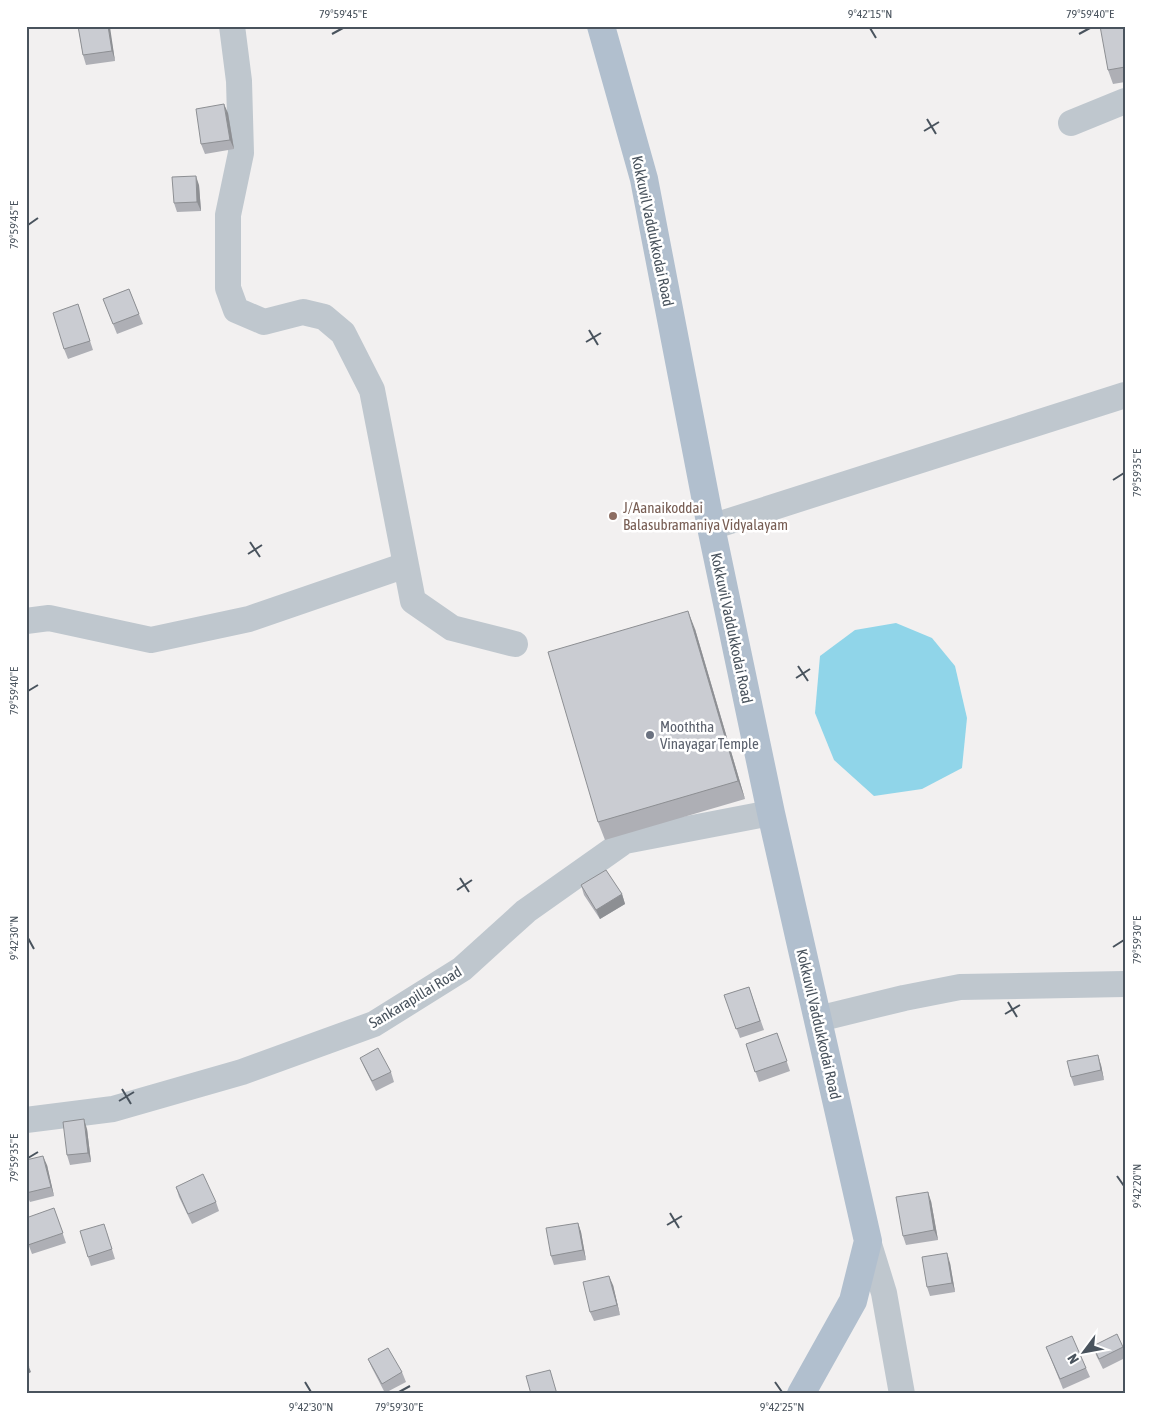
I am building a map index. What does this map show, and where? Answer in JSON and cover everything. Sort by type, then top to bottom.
[{"type":"main road","name":"Kokkuvil Vaddukkodai Road","points":[[601,26],[644,179],[711,527],[771,813],[868,1240],[853,1301],[801,1394]]},
{"type":"street","points":[[232,26],[239,81],[241,153],[228,215],[228,288],[236,310],[264,322],[303,312],[324,317],[343,333],[372,390],[413,601],[452,628],[515,644]]},
{"type":"street","points":[[1071,123],[1125,101]]},
{"type":"street","points":[[711,527],[1125,395]]},
{"type":"street","points":[[26,621],[50,618],[150,640],[249,619],[406,565]]},
{"type":"street","name":"Sankarapillai Road","points":[[26,1120],[113,1109],[242,1072],[374,1024],[462,969],[526,911],[625,842],[771,813]]},
{"type":"street","points":[[818,1019],[904,998],[960,987],[1125,984]]},
{"type":"street","points":[[868,1240],[884,1293],[902,1394]]},
{"type":"water","points":[[896,623],[932,638],[955,666],[967,718],[962,768],[922,789],[874,796],[834,760],[815,713],[820,656],[855,630]]},
{"type":"building","points":[[78,26],[108,26],[112,51],[83,55]]},
{"type":"building","points":[[1100,26],[1125,26],[1125,67],[1108,70]]},
{"type":"building","points":[[224,104],[230,140],[201,144],[196,109]]},
{"type":"building","points":[[196,176],[197,202],[174,203],[172,177]]},
{"type":"building","points":[[129,289],[139,314],[113,324],[103,299]]},
{"type":"building","points":[[78,304],[90,341],[64,349],[53,313]]},
{"type":"building","name":"Mooththa Vinayagar Temple","points":[[688,611],[738,781],[598,822],[548,652]]},
{"type":"building","points":[[606,870],[622,894],[596,910],[581,885]]},
{"type":"building","points":[[749,987],[760,1021],[736,1029],[724,995]]},
{"type":"building","points":[[777,1033],[787,1061],[755,1072],[746,1044]]},
{"type":"building","points":[[378,1048],[391,1072],[372,1081],[360,1058]]},
{"type":"building","points":[[1098,1055],[1101,1070],[1071,1077],[1067,1061]]},
{"type":"building","points":[[84,1119],[88,1153],[67,1155],[63,1122]]},
{"type":"building","points":[[43,1156],[51,1187],[26,1193],[26,1160]]},
{"type":"building","points":[[203,1174],[216,1202],[188,1214],[176,1187]]},
{"type":"building","points":[[928,1192],[934,1230],[903,1236],[896,1197]]},
{"type":"building","points":[[54,1208],[63,1233],[28,1245],[26,1218]]},
{"type":"building","points":[[578,1223],[583,1250],[551,1256],[546,1228]]},
{"type":"building","points":[[104,1224],[112,1249],[88,1257],[80,1231]]},
{"type":"building","points":[[947,1253],[952,1283],[927,1287],[922,1257]]},
{"type":"building","points":[[609,1276],[617,1305],[590,1312],[583,1282]]},
{"type":"building","points":[[1117,1334],[1123,1347],[1099,1359],[1093,1346]]},
{"type":"building","points":[[1072,1336],[1086,1368],[1060,1379],[1046,1347]]},
{"type":"building","points":[[388,1348],[402,1372],[382,1384],[368,1359]]},
{"type":"building","points":[[550,1370],[557,1394],[531,1394],[526,1376]]},
{"type":"place","name":"J/Aanaikoddai Balasubramaniya Vidyalayam","points":[[613,516]]},
{"type":"place","name":"Mooththa Vinayagar Temple","points":[[650,735]]}]
